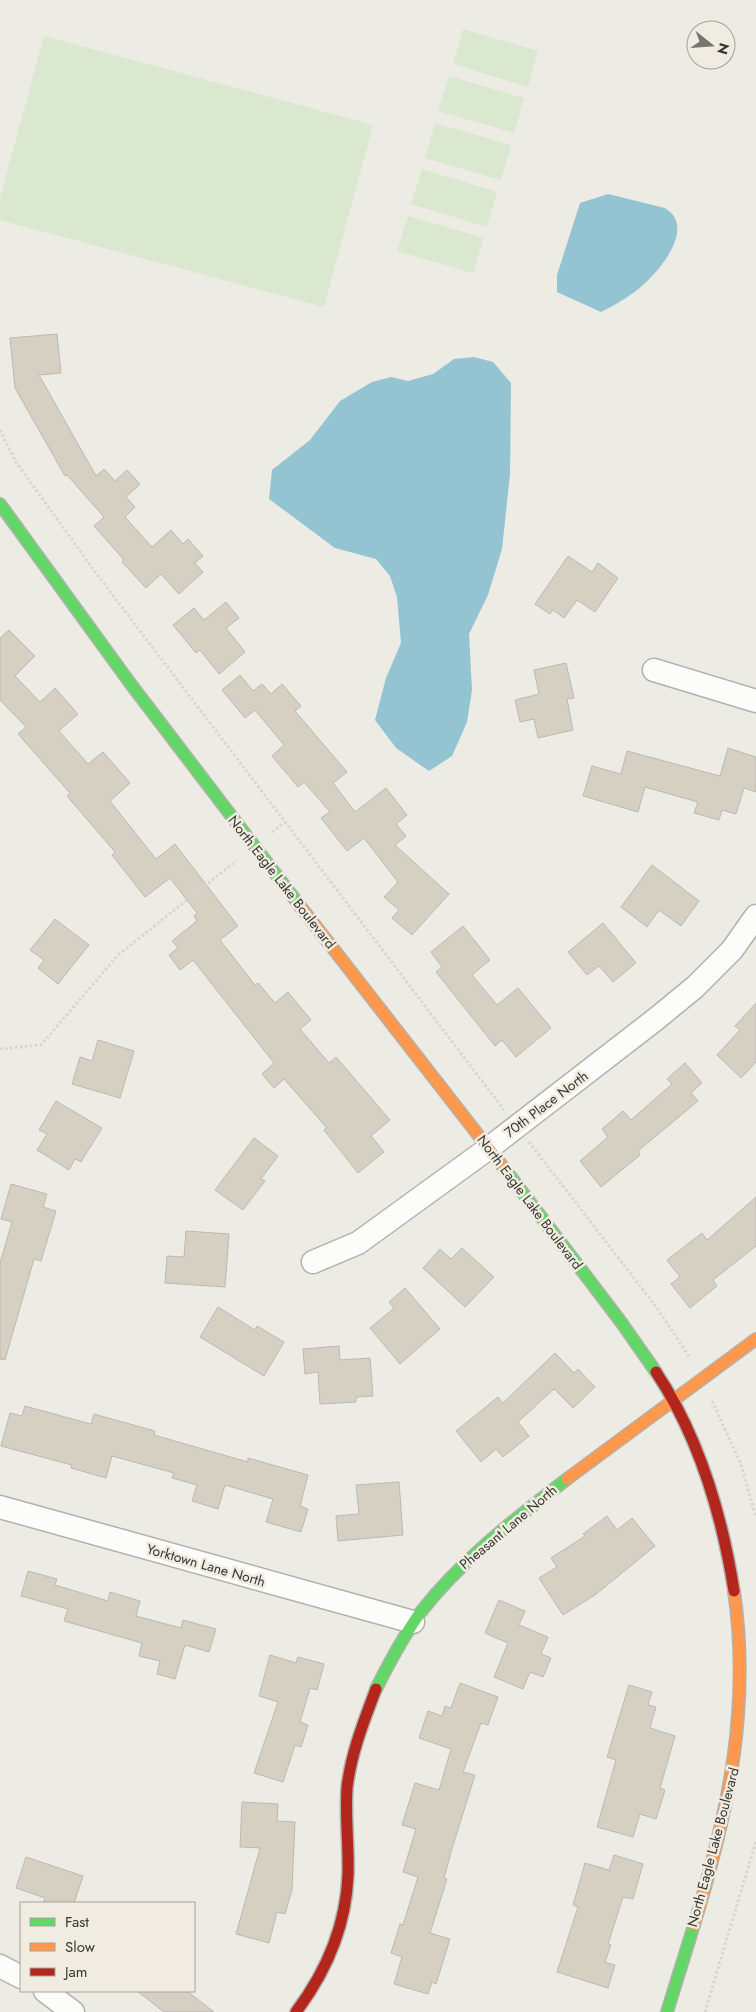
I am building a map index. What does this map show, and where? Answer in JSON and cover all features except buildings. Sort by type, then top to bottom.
[{"type":"street","name":"North Eagle Lake Boulevard","points":[[0,504],[253,847],[489,1148],[621,1322],[673,1399],[710,1487],[727,1547],[739,1621],[748,1729],[667,2012]]},
{"type":"street","points":[[654,670],[756,701]]},
{"type":"street","name":"70th Place North","points":[[313,1262],[358,1243],[489,1148],[695,988],[732,950],[756,916]]},
{"type":"street","name":"Pheasant Lane North","points":[[296,2012],[321,1976],[332,1952],[343,1913],[348,1877],[347,1792],[358,1735],[383,1674],[413,1622],[431,1598],[480,1547],[673,1399],[756,1339]]},
{"type":"street","name":"Yorktown Lane North","points":[[0,1507],[413,1622]]},
{"type":"street","points":[[0,1966],[20,1976]]},
{"type":"street","points":[[46,1992],[73,2012]]},
{"type":"path","points":[[0,430],[16,462],[96,573],[657,1308],[704,1377],[710,1398],[741,1464],[756,1518]]},
{"type":"path","points":[[0,1049],[41,1045],[118,955],[285,822]]},
{"type":"path","points":[[705,2012],[756,1841]]},
{"type":"green space","points":[[463,29],[538,51],[528,87],[453,64]]},
{"type":"green space","points":[[44,36],[373,125],[324,307],[0,220],[0,198]]},
{"type":"green space","points":[[449,76],[524,98],[514,133],[438,111]]},
{"type":"green space","points":[[435,123],[511,145],[501,180],[425,158]]},
{"type":"green space","points":[[422,169],[497,192],[487,227],[411,204]]},
{"type":"green space","points":[[408,216],[484,238],[473,273],[397,251]]},
{"type":"water","points":[[608,194],[665,208],[674,216],[677,226],[672,248],[658,269],[633,293],[601,312],[557,292],[557,275],[580,203]]},
{"type":"water","points":[[474,357],[493,362],[511,383],[510,475],[502,549],[488,595],[469,634],[472,690],[467,722],[452,756],[429,771],[396,748],[375,720],[386,678],[401,643],[397,597],[390,576],[376,559],[335,548],[269,499],[272,470],[310,440],[340,401],[372,382],[391,377],[408,381],[433,374],[454,359]]},
{"type":"traffic: fast","points":[[0,504],[130,683],[300,906]]},
{"type":"traffic: fast","points":[[507,1172],[621,1322],[656,1372]]},
{"type":"traffic: fast","points":[[376,1689],[391,1660],[420,1613],[453,1575],[489,1541],[567,1479]]},
{"type":"traffic: fast","points":[[667,2012],[694,1925]]},
{"type":"traffic: slow","points":[[300,906],[507,1172]]},
{"type":"traffic: slow","points":[[567,1479],[756,1339]]},
{"type":"traffic: slow","points":[[694,1925],[717,1842],[726,1801],[738,1719],[740,1677],[739,1634],[734,1591]]},
{"type":"traffic: jam","points":[[656,1372],[685,1423],[707,1477],[723,1534],[734,1591]]},
{"type":"traffic: jam","points":[[296,2012],[325,1965],[339,1930],[348,1875],[347,1788],[358,1737],[376,1689]]}]
